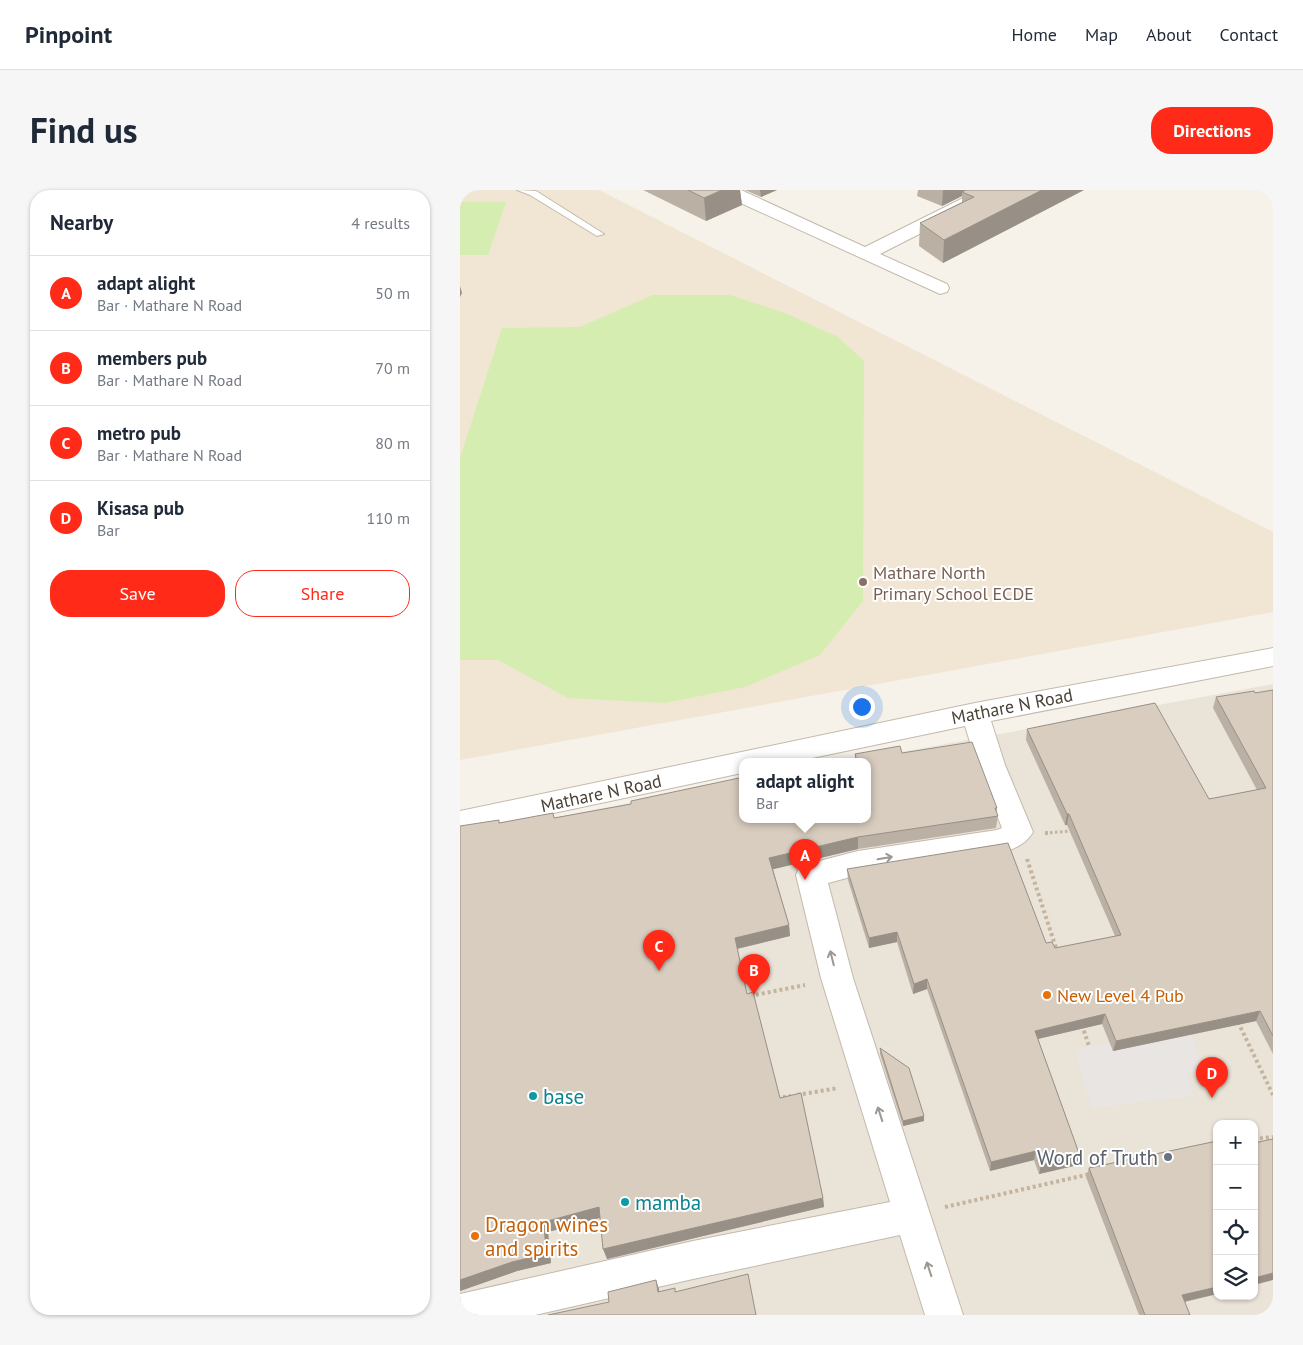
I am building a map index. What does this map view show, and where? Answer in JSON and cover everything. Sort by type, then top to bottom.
[{"type":"street","points":[[727,190],[868,253],[940,288]]},
{"type":"street","points":[[868,253],[992,190]]},
{"type":"street","name":"Mathare N Road","points":[[765,758],[975,713],[1273,657]]},
{"type":"street","points":[[944,1315],[837,978],[811,875],[867,861],[1003,841],[1018,832],[991,765],[975,713]]},
{"type":"street","name":"Mathare N Road","points":[[460,822],[739,764]]},
{"type":"street","points":[[460,1313],[693,1260],[912,1215]]},
{"type":"lane","points":[[521,190],[534,193],[600,234]]},
{"type":"path","points":[[1058,953],[1018,832],[1033,835],[1082,830]]},
{"type":"path","points":[[740,998],[837,978]]},
{"type":"path","points":[[1080,1018],[1089,1046]]},
{"type":"path","points":[[1237,1021],[1273,1095]]},
{"type":"path","points":[[772,1099],[870,1082]]},
{"type":"path","points":[[1258,1139],[1273,1137]]},
{"type":"path","points":[[912,1215],[1095,1172]]},
{"type":"shaded area","points":[[460,190],[599,190],[1273,532],[1273,612],[460,760]]},
{"type":"shaded area","points":[[1273,684],[1273,1315],[460,1315],[460,842],[594,810],[739,783],[739,823],[871,823],[871,758],[868,758]]},
{"type":"shaded area","points":[[1192,1035],[1203,1069],[1187,1072],[1194,1096],[1091,1108],[1076,1052],[1089,1046]]},
{"type":"green space","points":[[460,202],[506,202],[488,255],[460,255]]},
{"type":"green space","points":[[653,295],[730,295],[785,313],[838,337],[864,361],[863,601],[820,655],[745,687],[665,703],[568,698],[498,660],[460,660],[460,458],[502,328],[580,327]]},
{"type":"building","points":[[688,190],[722,190],[704,198]]},
{"type":"building","points":[[966,190],[1042,190],[944,240],[920,223],[974,197],[962,192]]},
{"type":"building","points":[[1273,690],[1273,1036],[1260,1011],[1116,1041],[1105,1014],[1035,1031],[1080,1156],[1041,1165],[1036,1151],[991,1162],[927,979],[914,984],[897,932],[869,938],[847,869],[1008,843],[1046,943],[1052,942],[1055,948],[1121,935],[1069,814],[1067,814],[1027,729],[1155,703],[1209,799],[1266,788],[1216,697]]},
{"type":"building","points":[[972,742],[997,808],[995,808],[998,816],[858,837],[769,858],[789,925],[735,938],[747,994],[753,992],[780,1098],[801,1093],[823,1198],[603,1249],[599,1207],[544,1222],[546,1254],[512,1262],[460,1280],[460,826],[499,820],[499,823],[553,813],[554,818],[631,804],[631,801],[739,778],[739,823],[871,823],[871,758],[856,758],[855,754],[900,746],[902,753]]},
{"type":"building","points":[[880,1048],[909,1068],[924,1116],[903,1121]]},
{"type":"building","points":[[1273,1139],[1273,1273],[1258,1277],[1258,1165],[1258,1142]]},
{"type":"building","points":[[1213,1142],[1213,1288],[1182,1295],[1190,1315],[1145,1315],[1089,1168]]},
{"type":"building","points":[[748,1274],[756,1315],[548,1315],[609,1302],[608,1292],[656,1280],[658,1292],[675,1288],[675,1292]]},
{"type":"place","name":"Mathare North Primary School ECDE","points":[[863,582]]},
{"type":"place","name":"adapt alight","points":[[805,880]]},
{"type":"place","name":"metro pub","points":[[659,971]]},
{"type":"place","name":"members pub","points":[[754,995]]},
{"type":"place","name":"New Level 4 Pub","points":[[1047,995]]},
{"type":"place","name":"base","points":[[533,1096]]},
{"type":"place","name":"Kisasa pub","points":[[1212,1098]]},
{"type":"place","name":"Word of Truth","points":[[1168,1157]]},
{"type":"place","name":"mamba","points":[[625,1202]]},
{"type":"place","name":"Dragon wines and spirits","points":[[475,1236]]}]
